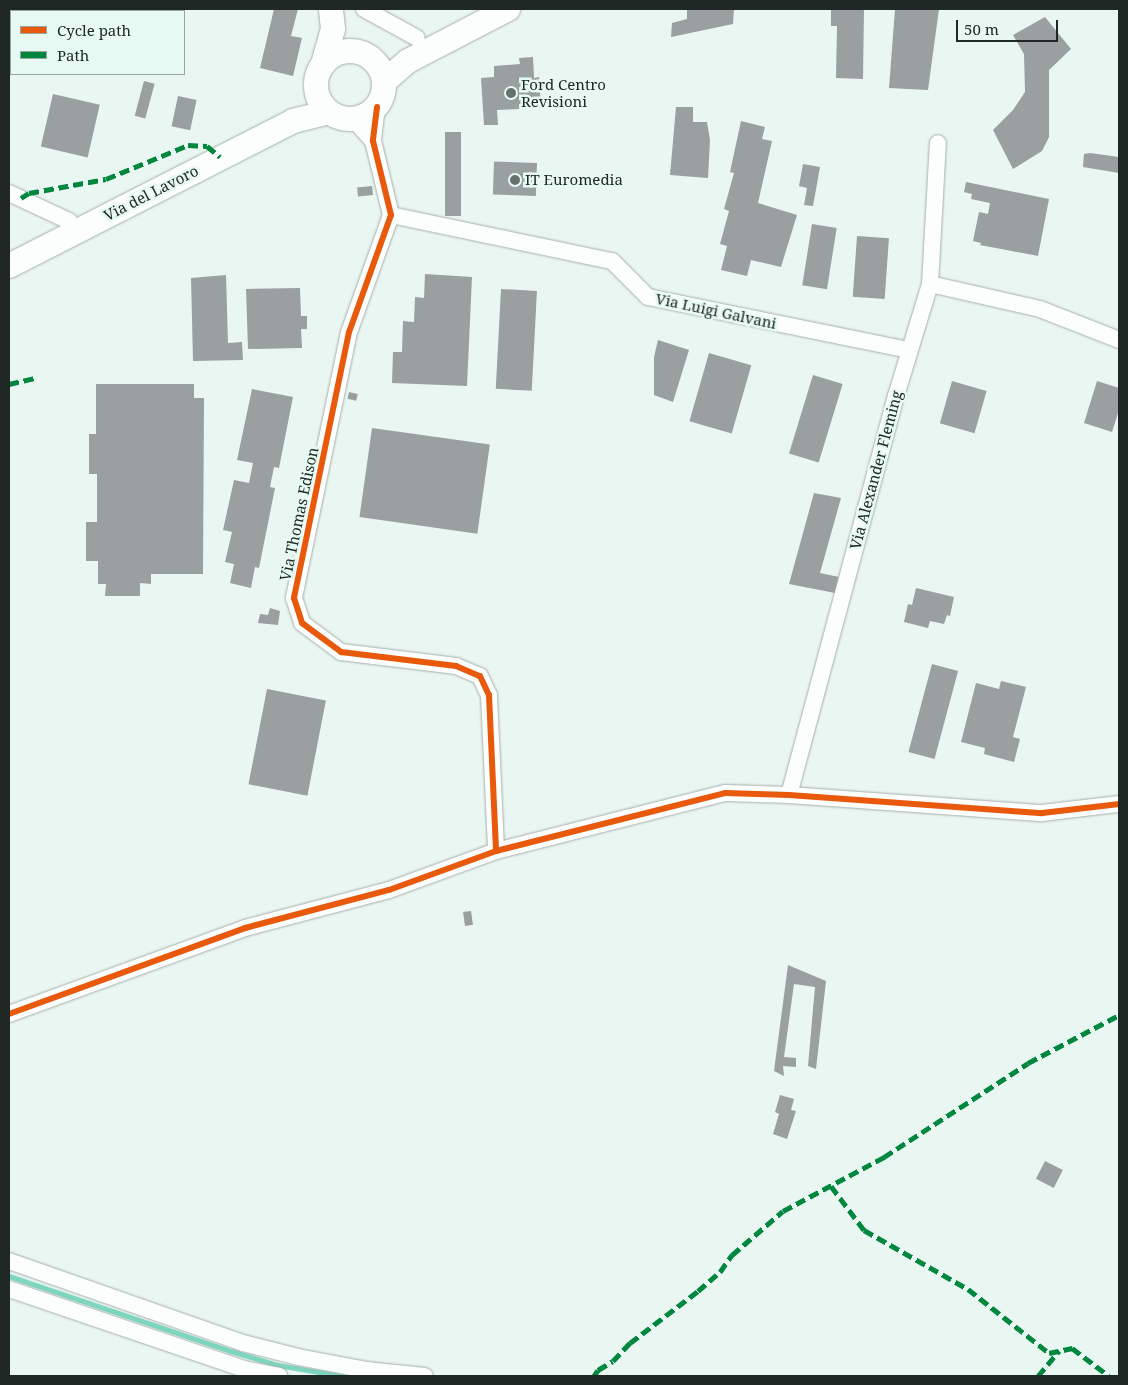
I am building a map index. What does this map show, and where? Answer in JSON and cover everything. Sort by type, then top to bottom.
[{"type":"main road","points":[[331,9],[333,29],[323,64],[317,76],[316,89],[320,102],[329,112],[341,119],[354,120],[367,116],[377,107],[384,95],[374,65],[347,41],[341,26],[338,9]]},
{"type":"main road","points":[[323,64],[333,55],[346,51],[374,65],[408,61],[508,9]]},
{"type":"main road","points":[[293,121],[316,89]]},
{"type":"main road","points":[[293,121],[329,112]]},
{"type":"main road","name":"Via del Lavoro","points":[[9,266],[293,121]]},
{"type":"street","points":[[364,9],[417,38]]},
{"type":"street","points":[[377,107],[372,141],[391,215]]},
{"type":"street","points":[[354,120],[372,141]]},
{"type":"street","name":"Via Alexander Fleming","points":[[789,794],[909,350],[930,284],[938,143]]},
{"type":"street","points":[[9,193],[69,221],[76,232]]},
{"type":"street","name":"Via Luigi Galvani","points":[[391,215],[612,261],[648,296],[909,350]]},
{"type":"street","name":"Via Thomas Edison","points":[[391,215],[349,332],[294,598],[302,623],[341,652],[456,666],[480,676],[489,695],[496,851]]},
{"type":"street","points":[[930,284],[1040,310],[1119,340]]},
{"type":"street","points":[[9,1014],[246,928],[389,890],[496,851],[725,793],[789,794],[895,804],[1042,813],[1119,804]]},
{"type":"street","points":[[9,1261],[243,1343],[298,1358],[366,1370],[425,1376]]},
{"type":"street","points":[[9,1289],[244,1369],[279,1376]]},
{"type":"building","points":[[274,9],[298,9],[291,36],[302,38],[293,76],[260,68]]},
{"type":"building","points":[[687,9],[734,9],[733,24],[671,37],[672,23],[687,19]]},
{"type":"building","points":[[831,9],[864,9],[863,79],[836,78],[837,26],[831,26]]},
{"type":"building","points":[[895,9],[939,9],[928,90],[889,88]]},
{"type":"building","points":[[1045,17],[1071,49],[1049,70],[1049,137],[1042,151],[1013,169],[993,130],[1013,110],[1025,92],[1024,54],[1013,35]]},
{"type":"building","name":"Ford Centro Revisioni","points":[[533,57],[534,78],[539,77],[541,108],[497,110],[498,125],[484,125],[481,78],[494,77],[494,66],[520,64],[519,58]]},
{"type":"building","points":[[144,81],[155,84],[145,119],[135,116]]},
{"type":"building","points":[[53,94],[100,105],[88,157],[41,147]]},
{"type":"building","points":[[178,96],[197,100],[190,130],[172,126]]},
{"type":"building","points":[[676,107],[693,107],[693,122],[707,122],[710,140],[708,178],[670,175]]},
{"type":"building","points":[[741,121],[765,127],[762,139],[772,141],[758,203],[797,215],[781,267],[751,260],[747,276],[721,270],[727,246],[720,244],[729,211],[724,209],[734,173],[730,172]]},
{"type":"building","points":[[445,132],[461,132],[461,216],[445,216]]},
{"type":"building","points":[[1090,153],[1119,157],[1119,173],[1083,167],[1084,154]]},
{"type":"building","name":"IT Euromedia","points":[[494,161],[537,163],[536,196],[493,194]]},
{"type":"building","points":[[803,164],[820,167],[813,206],[804,205],[807,188],[799,186]]},
{"type":"building","points":[[966,182],[1049,199],[1038,256],[980,245],[981,243],[973,241],[979,212],[988,214],[990,203],[971,199],[972,194],[964,192]]},
{"type":"building","points":[[372,186],[373,195],[358,197],[357,188]]},
{"type":"building","points":[[812,224],[837,228],[827,289],[802,285]]},
{"type":"building","points":[[857,236],[889,238],[885,299],[853,297]]},
{"type":"building","points":[[425,274],[472,277],[467,386],[392,383],[393,352],[402,352],[403,321],[414,322],[415,297],[424,298]]},
{"type":"building","points":[[226,275],[228,343],[242,342],[243,360],[193,361],[191,278]]},
{"type":"building","points":[[300,288],[301,316],[307,316],[307,329],[301,329],[302,348],[248,349],[246,289]]},
{"type":"building","points":[[501,289],[537,291],[532,391],[496,389]]},
{"type":"building","points":[[658,340],[689,350],[673,402],[654,395],[654,357]]},
{"type":"building","points":[[709,353],[751,365],[732,433],[689,421]]},
{"type":"building","points":[[813,375],[843,384],[819,462],[789,453]]},
{"type":"building","points":[[952,381],[987,391],[974,433],[940,423]]},
{"type":"building","points":[[1097,381],[1119,388],[1119,410],[1112,432],[1084,423]]},
{"type":"building","points":[[96,384],[194,384],[194,398],[204,398],[203,574],[151,574],[151,584],[140,583],[140,596],[105,596],[106,584],[98,584],[98,561],[86,561],[86,522],[97,522],[97,474],[89,474],[89,434],[96,434]]},
{"type":"building","points":[[252,389],[293,397],[279,468],[274,467],[270,487],[275,488],[259,568],[255,567],[251,588],[230,583],[234,564],[225,562],[232,532],[223,530],[234,480],[249,483],[253,463],[237,460]]},
{"type":"building","points":[[349,392],[358,394],[356,401],[347,399]]},
{"type":"building","points":[[372,428],[490,445],[477,534],[359,517]]},
{"type":"building","points":[[814,493],[841,498],[820,573],[839,577],[835,593],[789,584]]},
{"type":"building","points":[[916,588],[954,597],[950,616],[947,615],[944,624],[930,621],[928,628],[904,622],[908,604],[912,605]]},
{"type":"building","points":[[270,608],[280,611],[278,625],[258,623],[260,614],[268,615]]},
{"type":"building","points":[[932,664],[958,671],[935,759],[908,752]]},
{"type":"building","points":[[1001,681],[1026,687],[1013,737],[1020,739],[1014,762],[984,754],[985,748],[961,742],[976,683],[999,689]]},
{"type":"building","points":[[267,689],[326,700],[307,796],[248,784]]},
{"type":"building","points":[[471,911],[473,925],[465,926],[463,912]]},
{"type":"building","points":[[788,965],[826,981],[816,1069],[808,1066],[815,987],[794,984],[784,1057],[796,1058],[796,1067],[783,1066],[784,1076],[774,1071]]},
{"type":"building","points":[[780,1095],[794,1099],[791,1110],[796,1111],[787,1139],[773,1134],[779,1114],[775,1112]]},
{"type":"building","points":[[1045,1161],[1063,1170],[1054,1188],[1036,1179]]},
{"type":"waterway","points":[[9,1276],[231,1351],[278,1365],[342,1376]]},
{"type":"marked path","points":[[21,198],[29,193],[106,179],[188,145],[207,146],[220,157]]},
{"type":"marked path","points":[[9,384],[34,378]]},
{"type":"marked path","points":[[594,1376],[598,1370],[613,1361],[630,1343],[720,1272],[732,1255],[783,1211],[884,1157],[1028,1063],[1119,1015]]},
{"type":"marked path","points":[[831,1186],[864,1230],[968,1289],[1049,1353],[1072,1348],[1109,1376]]},
{"type":"marked path","points":[[1038,1376],[1059,1351]]},
{"type":"cycle path","points":[[377,107],[373,141],[391,215],[349,332],[294,598],[302,623],[341,652],[456,666],[480,676],[489,695],[496,851]]},
{"type":"cycle path","points":[[9,1014],[245,928],[389,890],[496,851],[725,793],[789,795],[1042,813],[1119,804]]},
{"type":"place","name":"Ford Centro Revisioni","points":[[511,93]]},
{"type":"place","name":"IT Euromedia","points":[[515,180]]}]
